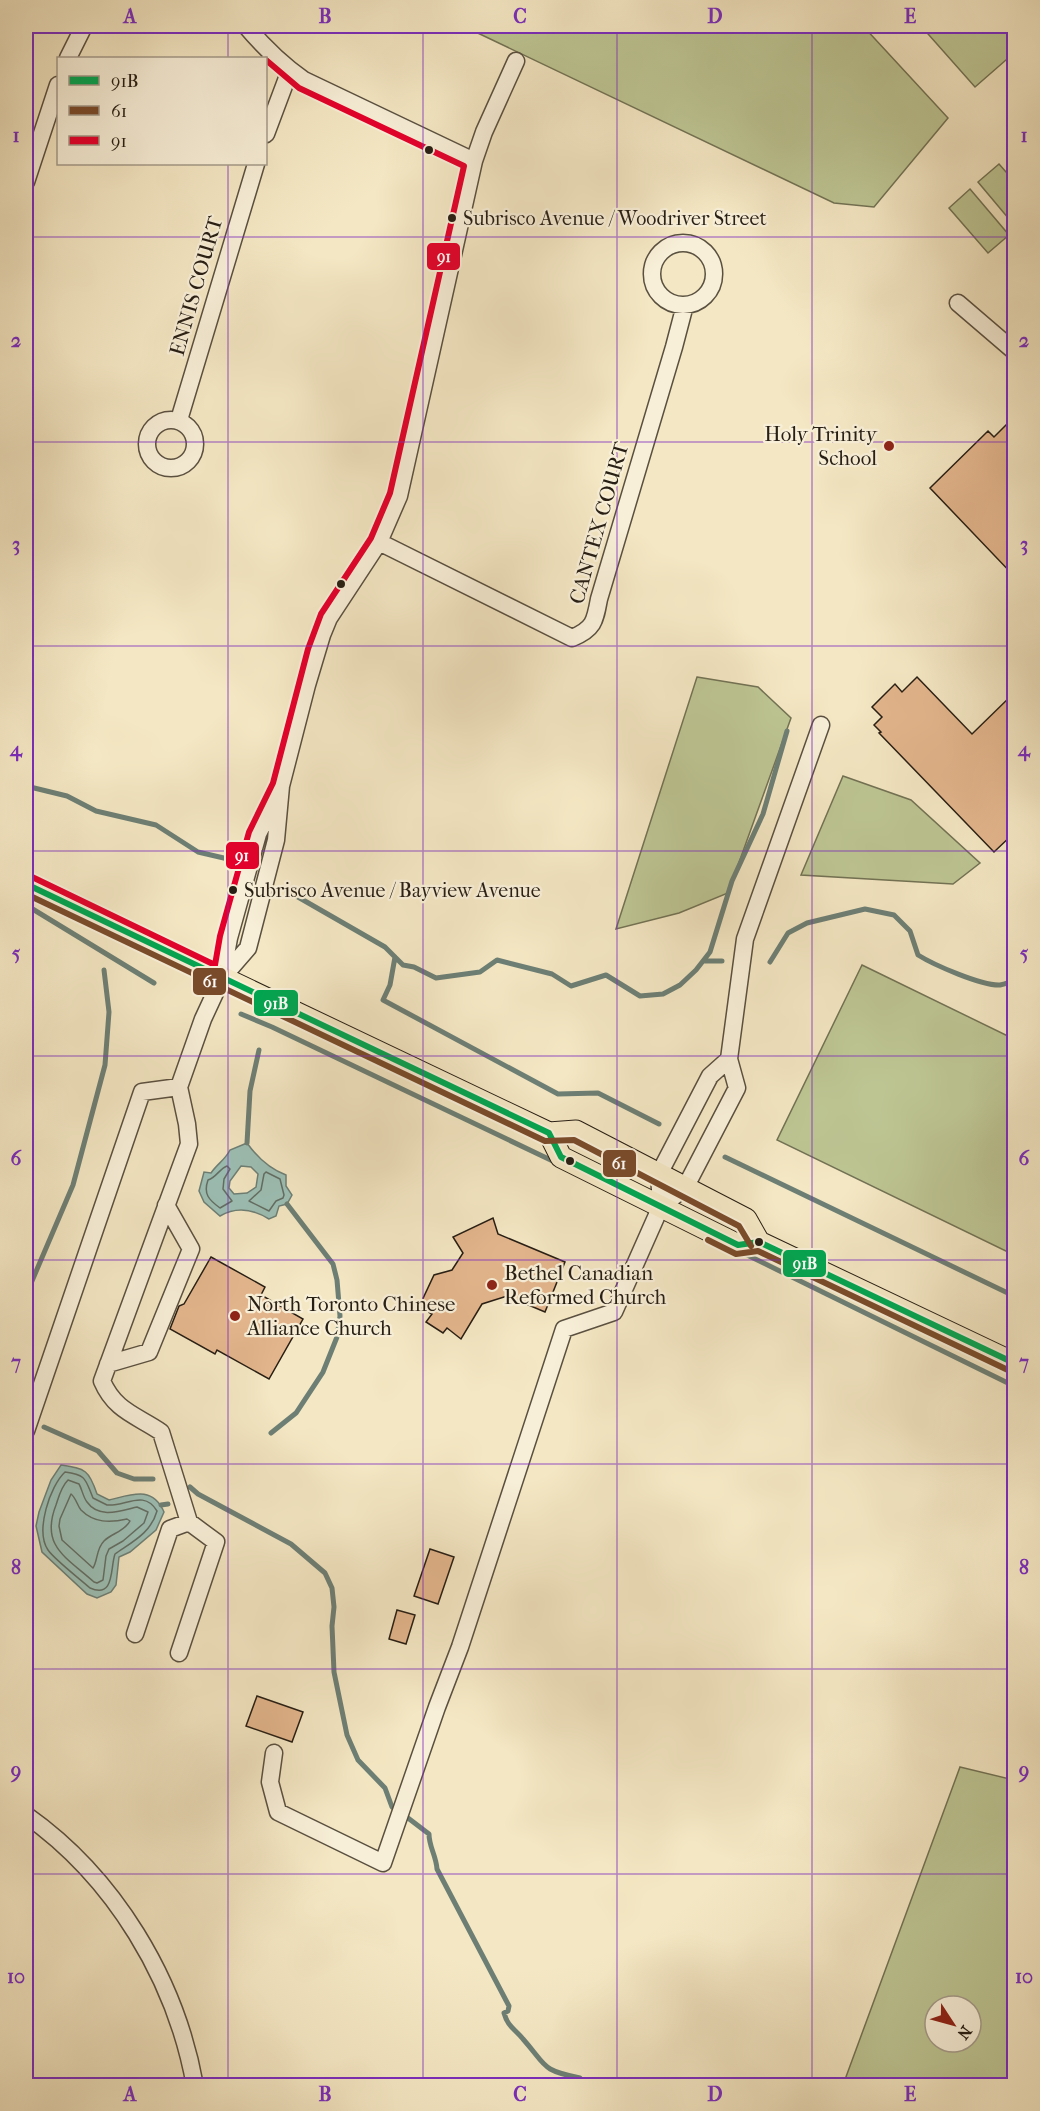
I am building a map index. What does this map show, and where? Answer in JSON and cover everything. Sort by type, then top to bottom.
[{"type":"main road","points":[[26,884],[549,1133],[576,1131],[746,1219],[759,1242]]},
{"type":"main road","points":[[549,1133],[561,1157],[738,1245],[759,1242],[1014,1362]]},
{"type":"street","points":[[68,57],[84,26]]},
{"type":"street","points":[[246,26],[290,70],[304,80],[474,161]]},
{"type":"street","points":[[180,1653],[216,1542],[189,1522],[161,1432],[119,1407],[109,1396],[102,1381],[189,1144],[179,1087],[203,1019],[222,978],[229,938],[258,834],[282,786],[322,635],[330,618],[379,542],[399,496],[474,161],[484,132],[516,61]]},
{"type":"street","points":[[267,131],[290,70]]},
{"type":"street","points":[[26,182],[57,88]]},
{"type":"street","name":"ENNIS COURT","points":[[179,420],[256,165]]},
{"type":"street","points":[[958,303],[1014,351]]},
{"type":"street","name":"CANTEX COURT","points":[[379,542],[572,638],[585,633],[595,622],[599,599],[685,305]]},
{"type":"street","points":[[661,1206],[685,1188],[738,1088],[729,1059],[745,939],[821,725]]},
{"type":"street","points":[[274,1753],[270,1782],[278,1812],[383,1863],[460,1647],[564,1329],[614,1312],[661,1206],[659,1174],[710,1076],[729,1059]]},
{"type":"street","points":[[26,1431],[142,1092],[179,1087]]},
{"type":"street","points":[[108,1365],[149,1352],[191,1249],[166,1205]]},
{"type":"street","points":[[135,1634],[170,1529],[189,1522]]},
{"type":"street","points":[[26,1815],[91,1873],[136,1933],[170,1999],[183,2034],[195,2085]]},
{"type":"green space","points":[[463,26],[863,26],[948,118],[874,207],[834,203]]},
{"type":"green space","points":[[921,26],[1014,26],[1014,53],[975,87]]},
{"type":"green space","points":[[999,164],[1014,181],[1014,225],[978,182]]},
{"type":"green space","points":[[970,189],[1009,235],[988,253],[949,208]]},
{"type":"green space","points":[[697,677],[758,687],[791,718],[728,893],[679,913],[616,929]]},
{"type":"green space","points":[[843,776],[911,800],[980,863],[953,884],[801,875]]},
{"type":"green space","points":[[862,965],[1014,1039],[1014,1250],[1012,1254],[777,1140]]},
{"type":"green space","points":[[960,1767],[1014,1780],[1014,2085],[843,2085]]},
{"type":"water","points":[[247,1143],[264,1162],[286,1175],[286,1186],[292,1195],[287,1204],[279,1206],[276,1216],[269,1219],[251,1211],[239,1210],[220,1216],[204,1202],[199,1191],[204,1172],[211,1173],[230,1150]],"holes":[[[241,1166],[251,1167],[258,1174],[256,1187],[247,1193],[234,1194],[229,1188],[230,1181]]]},
{"type":"water","points":[[61,1465],[85,1472],[92,1480],[97,1494],[109,1500],[133,1494],[147,1495],[159,1504],[164,1512],[156,1530],[130,1552],[119,1557],[116,1585],[111,1592],[97,1598],[87,1594],[42,1552],[36,1526],[39,1512],[51,1480]]},
{"type":"building","points":[[1014,417],[1014,576],[930,488],[988,431],[994,437]]},
{"type":"building","points":[[917,677],[972,734],[1014,693],[1014,833],[994,852],[879,733],[881,732],[874,725],[882,717],[872,707],[895,684],[902,692]]},
{"type":"building","name":"Bethel Canadian Reformed Church","points":[[493,1218],[498,1234],[565,1262],[545,1312],[507,1296],[482,1304],[461,1339],[447,1328],[443,1333],[426,1322],[432,1314],[419,1307],[434,1275],[452,1270],[463,1253],[453,1237]]},
{"type":"building","name":"North Toronto Chinese Alliance Church","points":[[211,1257],[265,1287],[261,1295],[303,1319],[269,1379],[217,1350],[215,1354],[170,1329],[179,1306],[184,1304]]},
{"type":"building","points":[[430,1549],[454,1557],[438,1604],[414,1596]]},
{"type":"building","points":[[397,1610],[415,1615],[406,1644],[389,1639]]},
{"type":"building","points":[[257,1696],[303,1712],[292,1742],[246,1726]]},
{"type":"waterway","points":[[284,889],[385,947],[403,965],[414,967],[436,978],[480,972],[497,960],[552,974],[571,986],[606,975],[640,996],[663,994],[680,985],[710,952],[732,881],[763,814],[787,731]]},
{"type":"waterway","points":[[26,786],[67,796],[96,811],[156,825],[198,852],[228,859]]},
{"type":"waterway","points":[[26,905],[154,983]]},
{"type":"waterway","points":[[770,962],[788,933],[807,923],[865,909],[894,915],[910,931],[918,955],[935,964],[970,979],[992,984],[1000,985],[1014,981]]},
{"type":"waterway","points":[[395,957],[390,985],[383,1000],[558,1094],[598,1093],[659,1124]]},
{"type":"waterway","points":[[703,961],[722,961]]},
{"type":"waterway","points":[[26,1295],[73,1185],[105,1065],[109,1012],[104,970]]},
{"type":"waterway","points":[[241,1014],[557,1163]]},
{"type":"waterway","points":[[247,1143],[250,1091],[259,1050]]},
{"type":"waterway","points":[[725,1157],[1014,1296]]},
{"type":"waterway","points":[[271,1433],[296,1413],[323,1372],[337,1337],[340,1316],[337,1280],[333,1264],[287,1204]]},
{"type":"waterway","points":[[741,1252],[1014,1386]]},
{"type":"waterway","points":[[44,1427],[98,1451],[117,1473],[134,1479],[153,1479]]},
{"type":"waterway","points":[[190,1487],[198,1494],[291,1544],[325,1573],[332,1588],[334,1672],[347,1735],[358,1760],[385,1788],[392,1807],[396,1809]]},
{"type":"waterway","points":[[161,1505],[168,1504]]},
{"type":"waterway","points":[[408,1818],[429,1834],[437,1869],[509,2006],[508,2011],[504,2013],[509,2024],[546,2066],[580,2078],[584,2086]]},
{"type":"transit line","name":"91","points":[[30,876],[215,965],[220,936],[249,832],[273,783],[308,649],[321,614],[371,538],[390,493],[464,166],[299,88],[267,61]]},
{"type":"transit line","name":"91B","points":[[26,884],[549,1133],[561,1157],[738,1245],[759,1242],[1014,1363]]},
{"type":"transit line","name":"61","points":[[26,894],[545,1141],[574,1140],[739,1226],[751,1246]]},
{"type":"transit line","name":"61","points":[[708,1240],[736,1254],[758,1251],[1010,1371]]},
{"type":"place","name":"Subrisco Avenue / Woodriver Street","points":[[452,218]]},
{"type":"place","name":"Holy Trinity School","points":[[889,446]]},
{"type":"place","name":"Subrisco Avenue / Bayview Avenue","points":[[233,890]]},
{"type":"place","name":"Bethel Canadian Reformed Church","points":[[492,1285]]},
{"type":"place","name":"North Toronto Chinese Alliance Church","points":[[235,1316]]}]
